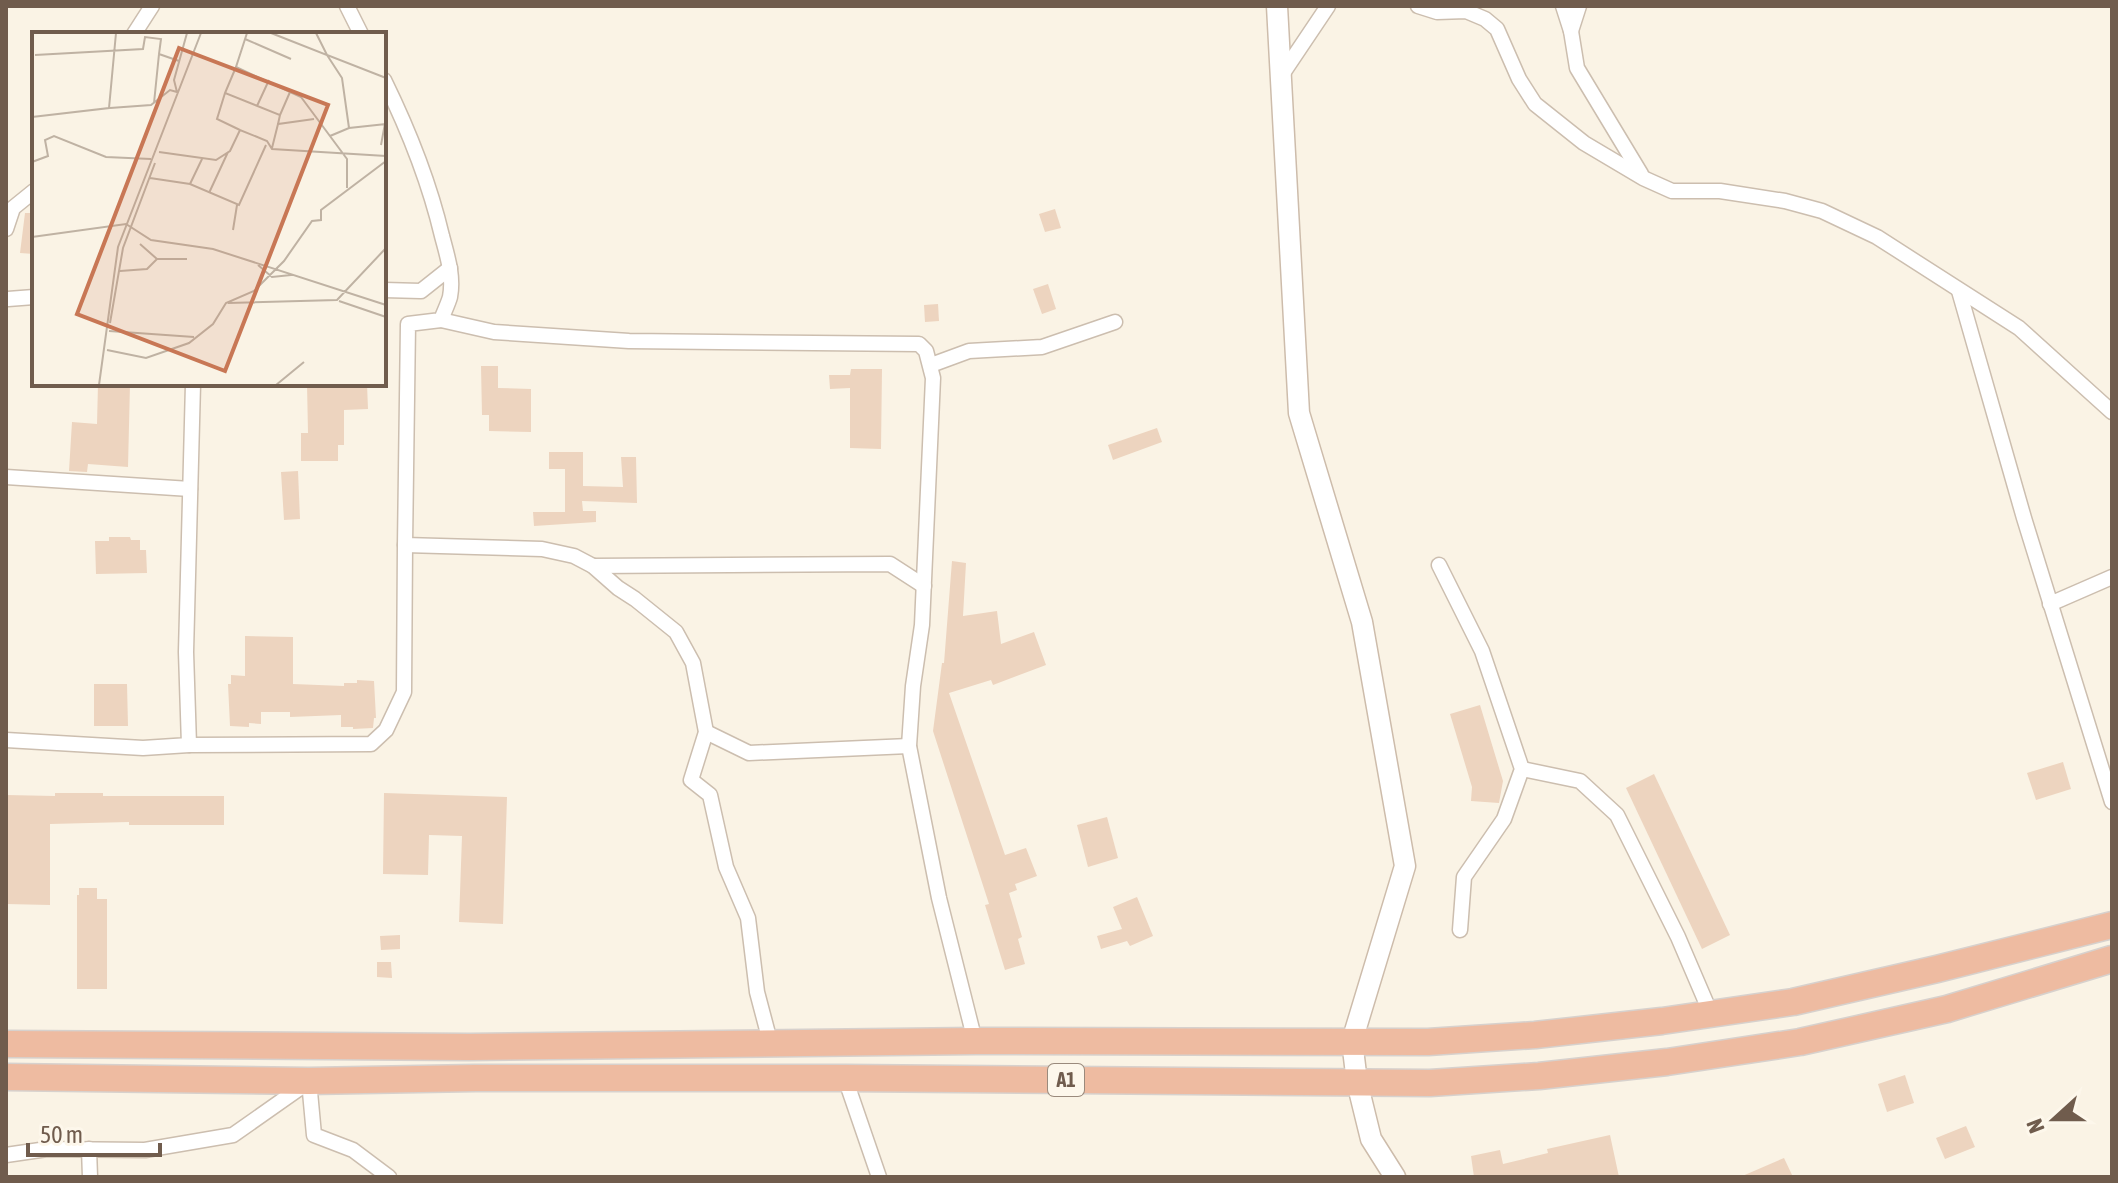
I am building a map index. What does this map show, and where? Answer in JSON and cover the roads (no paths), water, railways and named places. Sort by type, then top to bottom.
[{"type":"highway","name":"A1","points":[[6,1044],[470,1047],[975,1041],[1428,1042],[1535,1035],[1793,1002],[2112,925]]},
{"type":"highway","name":"A1","points":[[6,1077],[309,1081],[845,1078],[1430,1083],[1539,1076],[1667,1062],[1800,1042],[1947,1009],[2112,959]]},
{"type":"main road","points":[[1277,6],[1299,413],[1362,622],[1405,866],[1352,1041],[1357,1082],[1371,1139],[1395,1177]]},
{"type":"street","points":[[135,32],[152,6]]},
{"type":"street","points":[[347,6],[360,32]]},
{"type":"street","points":[[1281,76],[1328,6]]},
{"type":"street","points":[[1418,6],[1437,12],[1466,11],[1485,19],[1497,29],[1519,79],[1535,104],[1584,143],[1643,178],[1672,191],[1720,191],[1785,201],[1822,211],[1877,237],[2019,328],[2112,412]]},
{"type":"street","points":[[1563,6],[1577,68],[1643,178]]},
{"type":"street","points":[[1571,31],[1579,6]]},
{"type":"street","points":[[386,84],[426,173],[450,268],[450,297],[441,320]]},
{"type":"street","points":[[6,229],[13,208],[32,193]]},
{"type":"street","points":[[386,290],[421,291],[450,268]]},
{"type":"street","points":[[1959,291],[2050,604],[2112,802]]},
{"type":"street","points":[[7,297],[32,297]]},
{"type":"street","points":[[6,740],[143,748],[371,744],[386,730],[404,692],[408,324],[441,320],[494,332],[629,341],[919,344],[926,351],[933,378],[924,586],[909,746],[939,898],[975,1041]]},
{"type":"street","points":[[931,365],[969,351],[1042,347],[1115,322]]},
{"type":"street","points":[[189,745],[186,652],[193,386]]},
{"type":"street","points":[[6,477],[190,489]]},
{"type":"street","points":[[405,545],[542,549],[574,556],[593,566],[676,632],[693,663],[706,732],[691,780],[710,795],[726,867],[748,918],[757,992],[771,1045]]},
{"type":"street","points":[[593,566],[890,564],[924,586]]},
{"type":"street","points":[[1439,565],[1482,651],[1522,769],[1504,819],[1464,877],[1460,930]]},
{"type":"street","points":[[2050,604],[2112,577]]},
{"type":"street","points":[[706,732],[749,753],[909,746]]},
{"type":"street","points":[[1522,769],[1580,781],[1617,815],[1678,937],[1711,1014]]},
{"type":"street","points":[[845,1078],[879,1177]]},
{"type":"street","points":[[6,1155],[47,1149],[145,1150],[233,1135],[309,1081]]},
{"type":"street","points":[[309,1081],[314,1135],[353,1150],[389,1177]]},
{"type":"street","points":[[89,1149],[90,1177]]}]
